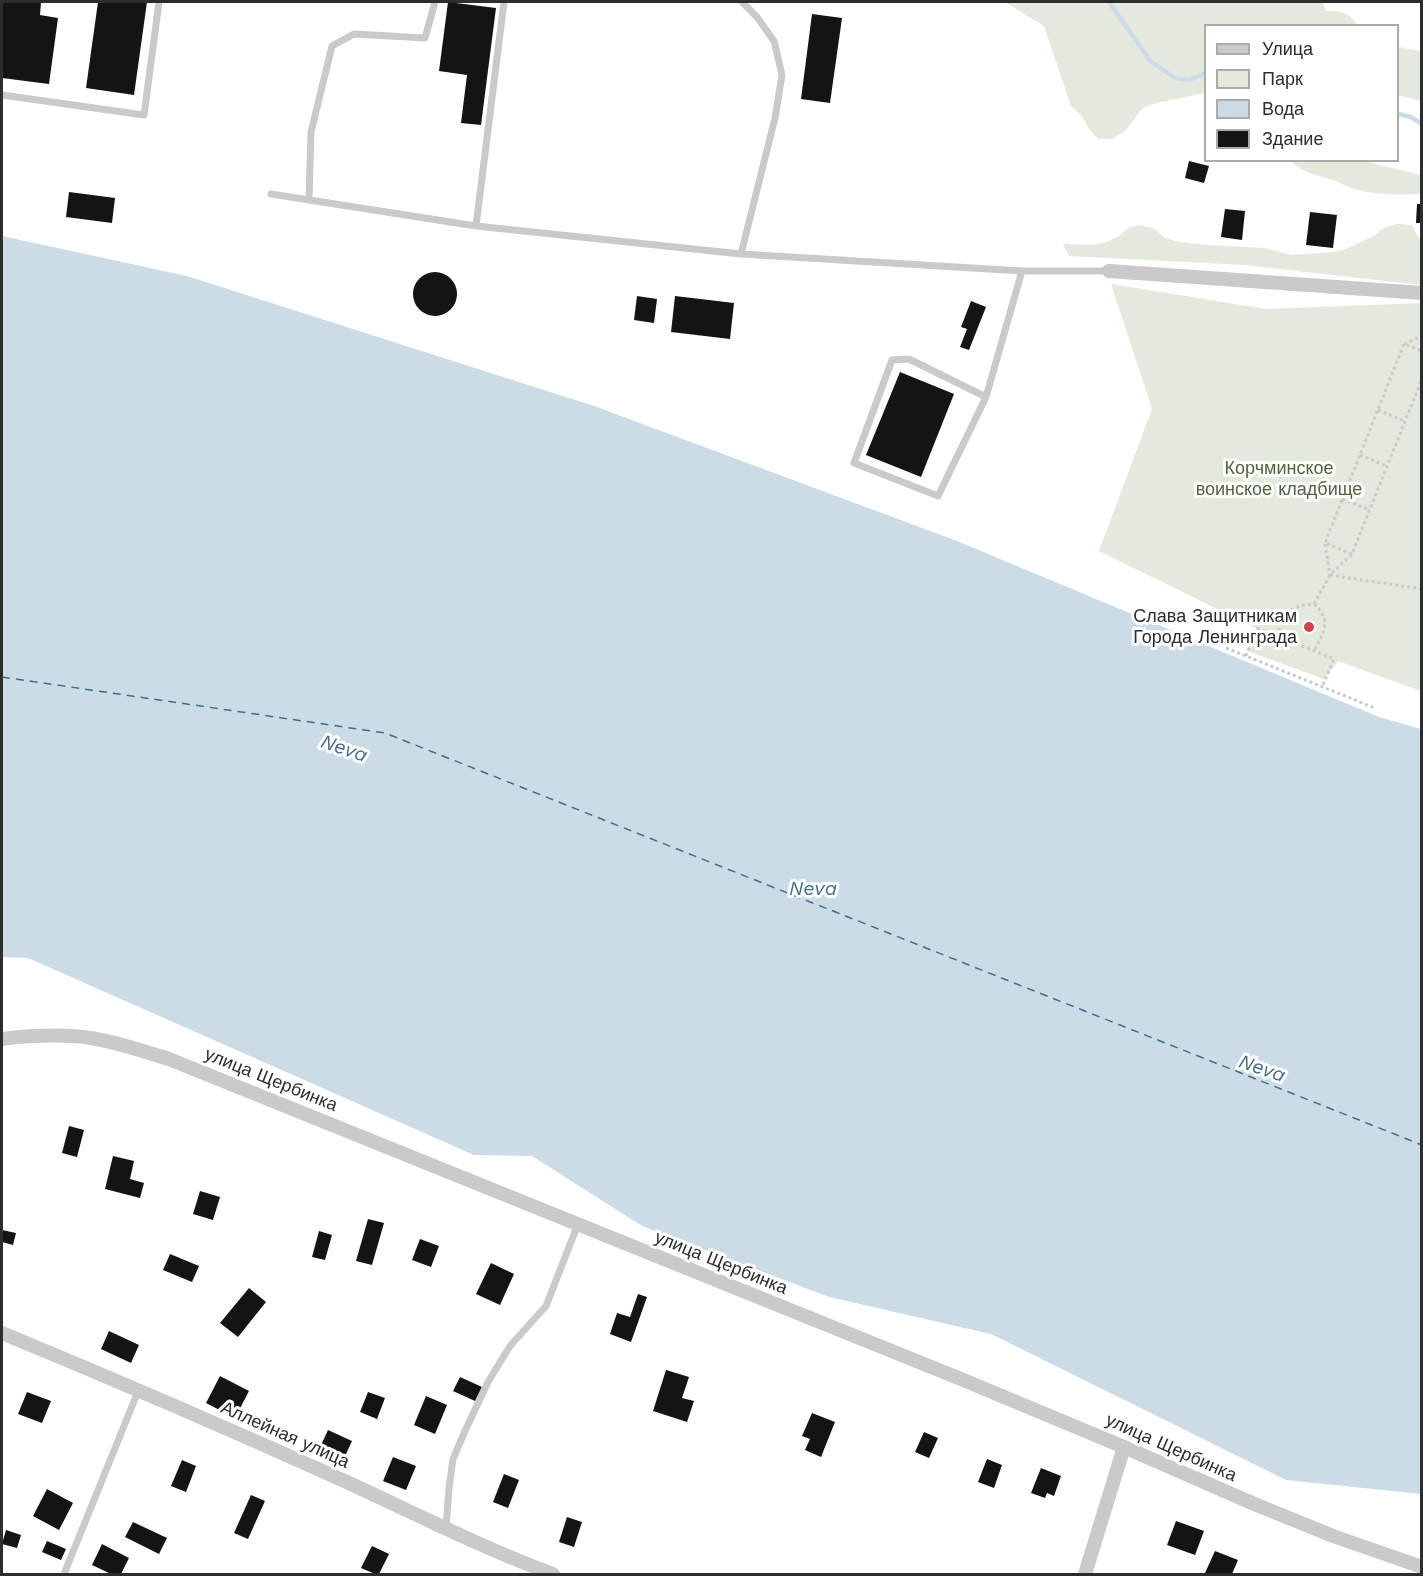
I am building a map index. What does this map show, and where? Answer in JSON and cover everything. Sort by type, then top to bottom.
[{"type":"street","points":[[1109,271],[1422,293]]},
{"type":"street","name":"улица Щербинка","points":[[2,1039],[29,1036],[74,1036],[122,1045],[169,1059],[962,1379],[1252,1503],[1418,1569]]},
{"type":"street","name":"Аллейная улица","points":[[2,1333],[139,1389],[553,1575]]},
{"type":"street","points":[[1085,1575],[1124,1447]]},
{"type":"lane","points":[[2,95],[144,115],[159,2]]},
{"type":"lane","points":[[309,200],[311,132],[332,46],[354,34],[425,38],[435,2]]},
{"type":"lane","points":[[476,226],[504,2]]},
{"type":"lane","points":[[741,254],[775,118],[782,75],[774,42],[757,17],[742,2]]},
{"type":"lane","points":[[270,194],[476,226],[741,254],[1022,271],[1109,271]]},
{"type":"lane","points":[[986,397],[909,359],[892,360],[854,463],[938,496],[986,397],[1022,271]]},
{"type":"lane","points":[[446,1528],[453,1459],[465,1431],[488,1382],[510,1346],[546,1306],[578,1224]]},
{"type":"lane","points":[[64,1575],[139,1389]]},
{"type":"path","points":[[1329,575],[1325,543],[1342,499],[1404,344],[1422,336]]},
{"type":"path","points":[[1404,344],[1422,351]]},
{"type":"path","points":[[1314,604],[1329,575],[1352,554],[1422,379]]},
{"type":"path","points":[[1377,410],[1405,421]]},
{"type":"path","points":[[1360,455],[1387,466]]},
{"type":"path","points":[[1342,499],[1370,510]]},
{"type":"path","points":[[1325,543],[1352,554]]},
{"type":"path","points":[[1329,575],[1422,589]]},
{"type":"path","points":[[1276,636],[1285,615],[1293,608],[1302,604],[1314,604],[1320,609],[1325,619],[1324,632],[1314,651]]},
{"type":"path","points":[[1246,656],[1257,628],[1334,659],[1322,687]]},
{"type":"path","points":[[1226,648],[1375,708]]},
{"type":"green space","points":[[1005,2],[1323,2],[1326,11],[1344,13],[1356,24],[1204,24],[1204,93],[1143,108],[1124,132],[1112,139],[1098,139],[1082,116],[1071,106],[1044,26]]},
{"type":"green space","points":[[1399,47],[1421,51],[1421,101],[1399,95]]},
{"type":"green space","points":[[1292,162],[1370,162],[1421,175],[1421,194],[1368,192],[1305,171]]},
{"type":"green space","points":[[1397,224],[1412,225],[1421,239],[1421,285],[1245,265],[1069,256],[1063,244],[1092,245],[1106,242],[1118,237],[1128,228],[1141,225],[1155,229],[1165,238],[1179,242],[1264,248],[1292,255],[1346,249],[1372,237],[1384,228]]},
{"type":"green space","name":"Корчминское воинское кладбище","points":[[1111,284],[1266,309],[1421,303],[1421,691],[1338,661],[1324,679],[1247,651],[1256,628],[1099,551],[1152,409]]},
{"type":"water","name":"Neva","points":[[2,236],[187,276],[594,406],[957,541],[1379,717],[1421,729],[1421,1494],[1286,1480],[991,1334],[829,1297],[642,1226],[532,1156],[474,1155],[28,958],[2,957]]},
{"type":"building","points":[[2,2],[41,2],[40,15],[58,18],[49,84],[2,78]]},
{"type":"building","points":[[98,2],[147,2],[134,95],[86,88]]},
{"type":"building","points":[[448,2],[496,8],[481,125],[461,123],[467,75],[439,71]]},
{"type":"building","points":[[812,14],[842,18],[830,103],[801,99]]},
{"type":"building","points":[[1189,161],[1209,166],[1204,183],[1185,178]]},
{"type":"building","points":[[69,192],[115,198],[112,223],[66,217]]},
{"type":"building","points":[[1417,204],[1422,204],[1422,223],[1416,223]]},
{"type":"building","points":[[1225,209],[1245,211],[1242,240],[1221,237]]},
{"type":"building","points":[[1310,212],[1337,215],[1333,248],[1306,245]]},
{"type":"building","points":[[435,272],[451,278],[457,294],[451,310],[435,316],[419,310],[413,294],[419,278]]},
{"type":"building","points":[[637,296],[657,299],[654,323],[634,320]]},
{"type":"building","points":[[675,296],[734,303],[730,339],[671,332]]},
{"type":"building","points":[[971,301],[986,307],[969,350],[960,347],[967,329],[961,327]]},
{"type":"building","points":[[900,372],[954,394],[921,477],[866,455]]},
{"type":"building","points":[[69,1126],[84,1130],[77,1157],[62,1153]]},
{"type":"building","points":[[113,1156],[134,1161],[130,1179],[144,1183],[140,1198],[105,1189]]},
{"type":"building","points":[[200,1191],[220,1197],[213,1220],[193,1214]]},
{"type":"building","points":[[368,1219],[384,1223],[372,1265],[356,1261]]},
{"type":"building","points":[[2,1230],[16,1233],[13,1245],[2,1242]]},
{"type":"building","points":[[319,1231],[332,1235],[325,1260],[312,1257]]},
{"type":"building","points":[[420,1239],[439,1246],[431,1267],[412,1260]]},
{"type":"building","points":[[170,1254],[199,1266],[192,1282],[163,1270]]},
{"type":"building","points":[[491,1263],[514,1274],[500,1305],[476,1294]]},
{"type":"building","points":[[249,1288],[266,1302],[238,1337],[220,1323]]},
{"type":"building","points":[[638,1294],[647,1297],[631,1342],[610,1334],[617,1313],[630,1317]]},
{"type":"building","points":[[109,1331],[139,1345],[131,1363],[101,1349]]},
{"type":"building","points":[[666,1370],[689,1377],[682,1398],[694,1401],[687,1422],[653,1411]]},
{"type":"building","points":[[220,1376],[249,1391],[235,1418],[206,1403]]},
{"type":"building","points":[[460,1377],[482,1387],[475,1401],[453,1391]]},
{"type":"building","points":[[27,1392],[51,1401],[42,1423],[18,1414]]},
{"type":"building","points":[[368,1392],[385,1398],[377,1419],[360,1412]]},
{"type":"building","points":[[426,1396],[447,1405],[435,1434],[414,1425]]},
{"type":"building","points":[[812,1413],[835,1422],[821,1457],[805,1450],[810,1439],[802,1436]]},
{"type":"building","points":[[328,1430],[352,1441],[341,1465],[317,1454]]},
{"type":"building","points":[[924,1432],[938,1438],[929,1458],[915,1452]]},
{"type":"building","points":[[393,1457],[416,1466],[406,1490],[383,1481]]},
{"type":"building","points":[[987,1459],[1002,1465],[994,1488],[978,1482]]},
{"type":"building","points":[[182,1460],[196,1466],[186,1492],[171,1486]]},
{"type":"building","points":[[1041,1468],[1061,1476],[1054,1496],[1047,1493],[1045,1498],[1031,1493]]},
{"type":"building","points":[[504,1474],[519,1480],[508,1508],[493,1502]]},
{"type":"building","points":[[47,1489],[73,1503],[59,1530],[33,1516]]},
{"type":"building","points":[[251,1495],[265,1501],[248,1539],[234,1533]]},
{"type":"building","points":[[567,1517],[582,1522],[574,1547],[559,1542]]},
{"type":"building","points":[[1176,1521],[1204,1531],[1195,1555],[1167,1545]]},
{"type":"building","points":[[133,1522],[167,1538],[159,1554],[125,1537]]},
{"type":"building","points":[[6,1530],[21,1535],[17,1548],[2,1544]]},
{"type":"building","points":[[47,1541],[66,1549],[61,1560],[42,1552]]},
{"type":"building","points":[[102,1544],[129,1558],[121,1574],[111,1574],[92,1565]]},
{"type":"building","points":[[372,1546],[389,1554],[379,1574],[361,1568]]},
{"type":"building","points":[[1215,1551],[1238,1560],[1232,1574],[1205,1573]]},
{"type":"waterway","points":[[1109,2],[1150,61],[1175,78],[1189,80],[1204,74]]},
{"type":"waterway","points":[[1399,114],[1411,117],[1422,124]]},
{"type":"ferry route","points":[[2,677],[385,733],[1422,1145]]},
{"type":"place","name":"Слава Защитникам Города Ленинграда","points":[[1309,627]]}]
